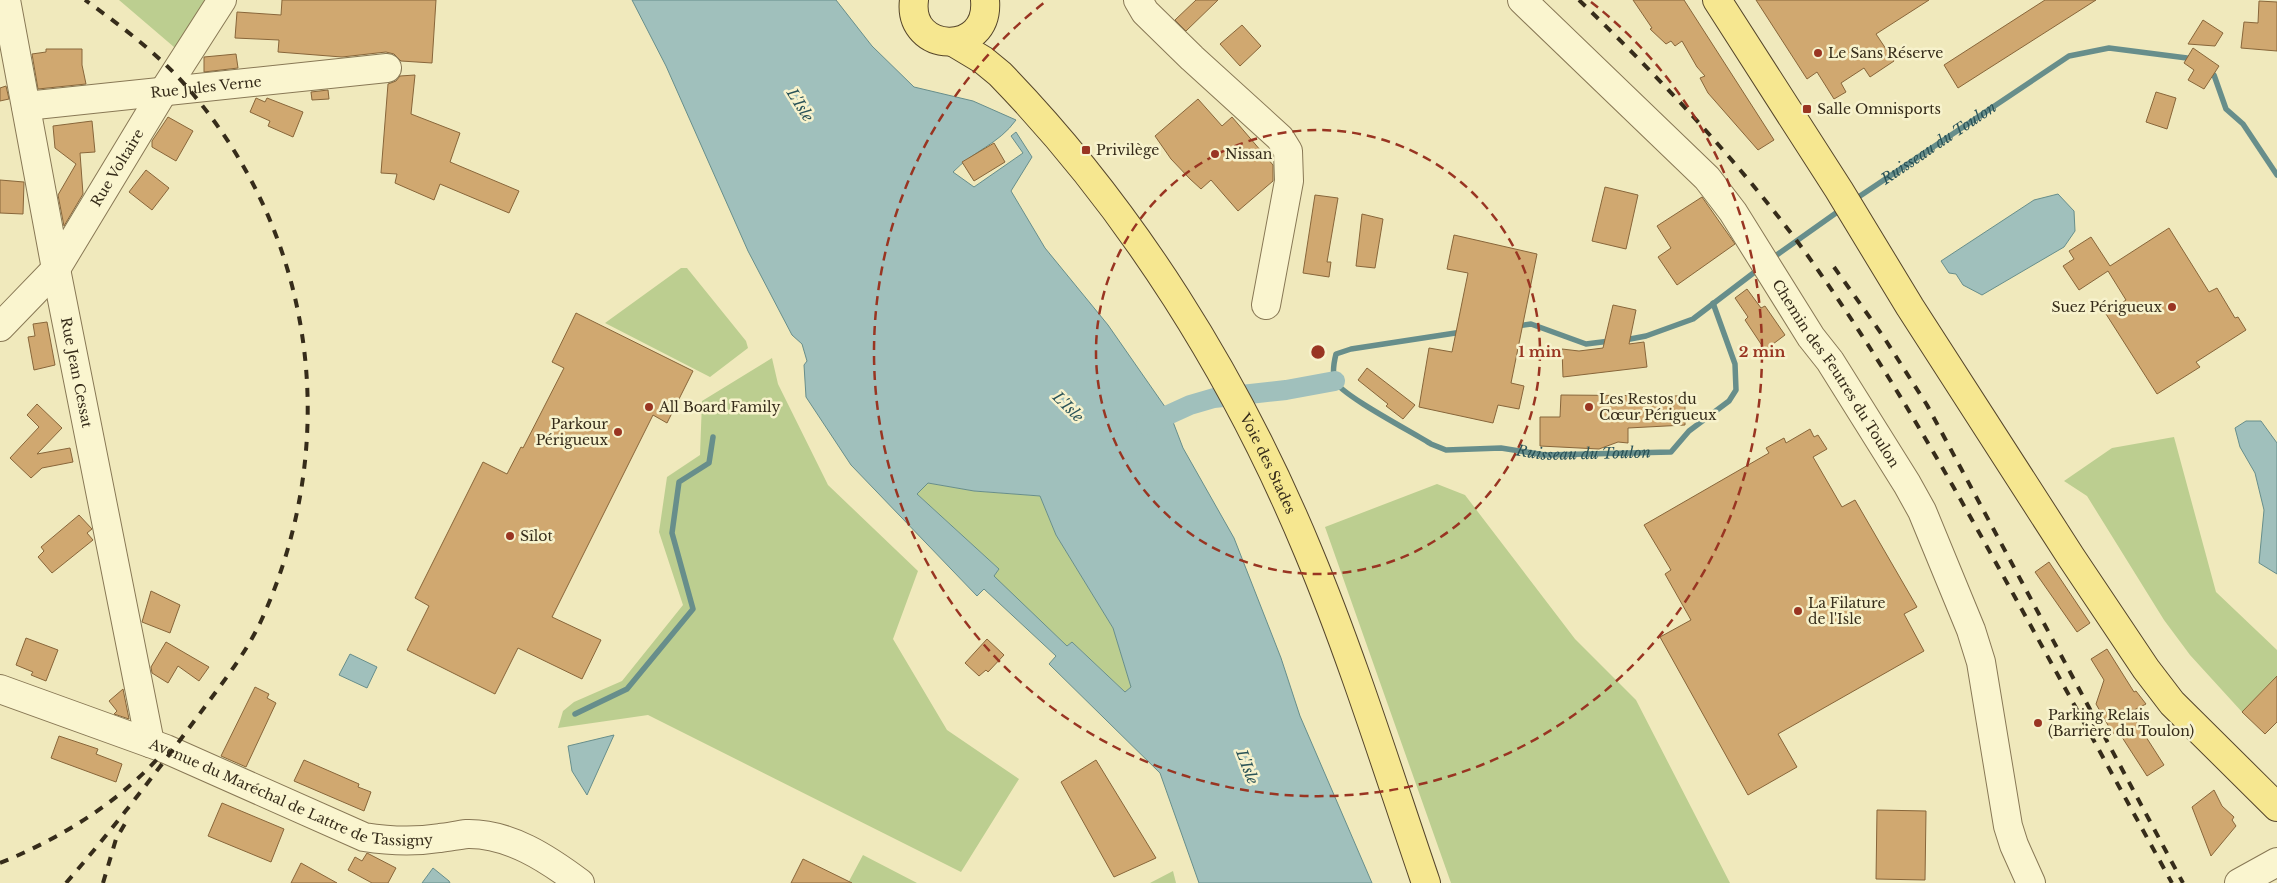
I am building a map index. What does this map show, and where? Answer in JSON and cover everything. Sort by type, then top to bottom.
[{"type":"main road","points":[[1717,0],[1839,190],[1910,307],[2071,557],[2146,669],[2172,703],[2277,807]]},
{"type":"main road","name":"Voie des Stades","points":[[913,1],[914,12],[924,32],[938,40],[953,42],[983,60],[1020,95],[1092,181],[1147,254],[1223,377],[1289,508],[1324,592],[1426,883]]},
{"type":"main road","points":[[953,42],[971,35],[984,10]]},
{"type":"main road","name":"Voie des Stades","points":[[984,10],[994,49],[1020,95]]},
{"type":"street","name":"Rue Jean Cessat","points":[[6,0],[56,269],[150,743]]},
{"type":"street","name":"Rue Voltaire","points":[[0,327],[56,269],[163,92],[222,0]]},
{"type":"street","points":[[1138,0],[1145,12],[1192,58],[1280,138],[1288,151],[1289,181],[1266,305]]},
{"type":"street","name":"Chemin des Feutres du Toulon","points":[[1522,0],[1707,178],[1811,337],[1830,361],[1907,484],[1922,511],[1971,630],[1981,662],[2008,826],[2014,845],[2031,883]]},
{"type":"street","name":"Rue Jules Verne","points":[[26,106],[387,68]]},
{"type":"street","name":"Avenue du Maréchal de Lattre de Tassigny","points":[[0,689],[150,743],[364,837],[388,841],[439,839],[467,834],[496,836],[516,844],[556,865],[580,883]]},
{"type":"street","points":[[2239,883],[2277,862]]},
{"type":"green space","points":[[119,0],[215,0],[181,53]]},
{"type":"green space","points":[[681,268],[687,268],[746,341],[748,348],[710,377],[605,323]]},
{"type":"green space","points":[[772,358],[778,384],[828,485],[918,571],[893,639],[947,730],[1019,779],[961,872],[648,715],[558,728],[563,711],[574,702],[622,681],[683,605],[659,532],[667,477],[700,455],[702,401]]},
{"type":"green space","points":[[2174,437],[2216,592],[2277,650],[2277,676],[2242,712],[2190,655],[2164,620],[2087,496],[2064,481],[2112,448]]},
{"type":"green space","points":[[928,483],[974,491],[1040,496],[1056,535],[1113,628],[1131,687],[1125,692],[1072,642],[1067,646],[993,576],[999,569],[917,494]]},
{"type":"green space","points":[[1437,484],[1465,495],[1575,639],[1636,700],[1730,883],[1451,883],[1325,527]]},
{"type":"green space","points":[[863,855],[917,883],[848,883]]},
{"type":"green space","points":[[1173,871],[1176,883],[1150,883]]},
{"type":"water","name":"L'Isle","points":[[632,0],[836,0],[872,46],[914,87],[973,101],[1016,120],[1002,135],[969,158],[953,172],[974,187],[1023,153],[1011,136],[1016,132],[1032,157],[1011,191],[1045,248],[1108,325],[1170,414],[1183,448],[1234,538],[1281,658],[1300,716],[1372,883],[1199,883],[1160,773],[1049,664],[1056,656],[984,589],[977,596],[851,465],[806,397],[804,365],[807,361],[802,344],[792,335],[748,251],[666,66]],"holes":[[[928,483],[974,491],[1040,496],[1056,535],[1113,628],[1131,687],[1125,692],[1072,642],[1067,646],[994,576],[999,569],[917,494]]]},
{"type":"water","points":[[2058,194],[2074,211],[2075,231],[2064,247],[1982,295],[1963,285],[1956,274],[1949,273],[1941,261],[2034,200]]},
{"type":"water","points":[[2246,421],[2261,421],[2277,443],[2277,574],[2259,563],[2264,510],[2255,473],[2240,447],[2235,428]]},
{"type":"water","points":[[350,654],[377,667],[367,688],[339,675]]},
{"type":"water","points":[[614,735],[587,795],[572,771],[568,746]]},
{"type":"water","points":[[433,868],[449,881],[450,883],[422,883]]},
{"type":"building","points":[[282,0],[436,0],[432,63],[401,61],[394,54],[386,52],[342,57],[278,52],[279,40],[235,38],[237,12],[281,15]]},
{"type":"building","points":[[1196,0],[1218,0],[1186,31],[1175,20]]},
{"type":"building","points":[[1633,0],[1684,0],[1774,140],[1758,150],[1708,93],[1700,78],[1705,76],[1697,67],[1682,41],[1675,46],[1671,41],[1666,44],[1650,29],[1652,28]]},
{"type":"building","name":"Le Sans Réserve","points":[[1756,0],[1929,0],[1876,34],[1894,61],[1870,77],[1864,68],[1841,83],[1846,92],[1834,99],[1817,72],[1807,79]]},
{"type":"building","points":[[2045,0],[2096,0],[1958,88],[1944,65]]},
{"type":"building","points":[[2259,1],[2277,2],[2277,51],[2241,48],[2244,22],[2258,23]]},
{"type":"building","points":[[2203,20],[2223,33],[2215,46],[2188,44]]},
{"type":"building","points":[[1242,25],[1261,46],[1240,66],[1220,44]]},
{"type":"building","points":[[2193,48],[2219,66],[2204,89],[2188,80],[2194,70],[2184,63]]},
{"type":"building","points":[[46,49],[82,49],[82,65],[86,84],[38,89],[32,54],[46,52]]},
{"type":"building","points":[[236,54],[238,68],[204,72],[204,57]]},
{"type":"building","points":[[415,75],[411,114],[460,133],[450,162],[519,191],[509,213],[440,184],[434,200],[395,183],[397,174],[381,173],[388,84],[396,81],[400,76]]},
{"type":"building","points":[[6,86],[9,99],[0,101],[0,88]]},
{"type":"building","points":[[328,90],[329,99],[312,100],[311,92]]},
{"type":"building","points":[[2156,92],[2176,98],[2167,129],[2146,122]]},
{"type":"building","points":[[256,98],[265,102],[267,98],[303,112],[293,137],[268,126],[270,121],[250,112]]},
{"type":"building","name":"Nissan","points":[[1198,99],[1222,126],[1232,117],[1273,165],[1273,181],[1238,211],[1211,180],[1201,189],[1171,159],[1155,136]]},
{"type":"building","points":[[168,117],[193,131],[176,161],[152,147],[152,141]]},
{"type":"building","points":[[92,121],[95,152],[80,153],[83,194],[64,226],[58,195],[76,164],[55,148],[53,126]]},
{"type":"building","points":[[994,143],[1005,162],[974,181],[962,162]]},
{"type":"building","points":[[146,170],[169,188],[152,210],[129,192]]},
{"type":"building","points":[[0,180],[24,182],[23,214],[0,213]]},
{"type":"building","points":[[1605,187],[1638,195],[1626,249],[1592,241]]},
{"type":"building","points":[[1315,195],[1338,198],[1327,262],[1331,262],[1329,277],[1303,273]]},
{"type":"building","points":[[1702,197],[1735,244],[1677,285],[1658,257],[1671,248],[1657,226]]},
{"type":"building","points":[[1362,214],[1383,219],[1375,268],[1356,266]]},
{"type":"building","name":"Suez Périgueux","points":[[2169,228],[2209,292],[2217,288],[2235,318],[2238,317],[2246,330],[2196,362],[2200,367],[2157,394],[2106,314],[2126,300],[2108,271],[2079,290],[2063,266],[2074,259],[2069,251],[2091,237],[2110,266]]},
{"type":"building","points":[[1454,235],[1537,254],[1511,383],[1524,386],[1519,409],[1498,405],[1493,423],[1419,407],[1429,348],[1452,352],[1468,273],[1447,269]]},
{"type":"building","points":[[1747,289],[1761,308],[1765,306],[1785,335],[1765,350],[1745,320],[1748,317],[1735,298]]},
{"type":"building","points":[[1613,305],[1636,310],[1629,344],[1644,342],[1647,367],[1563,377],[1562,349],[1579,351],[1603,348]]},
{"type":"building","name":"Sîlot","points":[[576,313],[693,371],[667,423],[653,415],[552,617],[601,640],[582,679],[518,648],[495,694],[407,650],[429,606],[415,598],[483,462],[507,474],[521,447],[523,448],[564,368],[552,362]]},
{"type":"building","points":[[47,322],[55,365],[34,370],[28,337],[35,336],[33,324]]},
{"type":"building","points":[[1367,368],[1415,405],[1403,419],[1386,406],[1388,404],[1358,380]]},
{"type":"building","points":[[1561,395],[1685,396],[1685,425],[1628,428],[1628,443],[1618,442],[1599,449],[1540,446],[1540,417],[1560,417]]},
{"type":"building","points":[[37,404],[62,428],[37,454],[70,448],[73,462],[42,468],[31,478],[10,458],[39,427],[27,415]]},
{"type":"building","name":"La Filature de l'Isle","points":[[1810,429],[1814,437],[1818,435],[1827,449],[1813,457],[1842,507],[1855,500],[1917,607],[1904,614],[1924,651],[1778,734],[1797,767],[1748,795],[1660,637],[1691,620],[1665,574],[1671,570],[1644,525],[1769,453],[1766,448],[1784,438],[1786,443]]},
{"type":"building","points":[[79,515],[92,529],[87,533],[93,540],[52,573],[38,557],[44,551],[41,547]]},
{"type":"building","points":[[2049,562],[2090,623],[2077,632],[2035,572]]},
{"type":"building","points":[[151,591],[180,605],[170,633],[142,622]]},
{"type":"building","points":[[26,638],[58,650],[46,681],[31,675],[33,672],[16,665]]},
{"type":"building","points":[[987,639],[1004,655],[988,672],[986,670],[979,676],[965,663]]},
{"type":"building","points":[[166,642],[209,667],[199,681],[178,666],[168,683],[152,673],[151,667]]},
{"type":"building","points":[[2107,649],[2134,692],[2136,691],[2146,704],[2130,712],[2164,765],[2147,776],[2118,731],[2113,734],[2096,704],[2104,680],[2091,659]]},
{"type":"building","points":[[2277,676],[2277,722],[2265,734],[2242,712]]},
{"type":"building","points":[[255,687],[269,694],[267,698],[276,703],[246,767],[221,756]]},
{"type":"building","points":[[123,689],[129,719],[114,714],[117,711],[109,701]]},
{"type":"building","points":[[59,736],[98,749],[96,754],[122,764],[116,782],[51,758]]},
{"type":"building","points":[[304,760],[359,784],[358,787],[371,792],[364,811],[294,781]]},
{"type":"building","points":[[1096,760],[1156,858],[1114,877],[1061,782]]},
{"type":"building","points":[[2214,790],[2222,806],[2234,817],[2232,820],[2236,826],[2211,856],[2192,807]]},
{"type":"building","points":[[222,803],[284,829],[271,862],[208,836]]},
{"type":"building","points":[[1877,810],[1926,811],[1925,880],[1876,879]]},
{"type":"building","points":[[367,853],[396,868],[388,883],[372,883],[348,870],[355,857],[362,861]]},
{"type":"building","points":[[803,859],[852,883],[791,883]]},
{"type":"building","points":[[301,863],[337,883],[291,883]]},
{"type":"waterway","name":"Ruisseau du Toulon","points":[[1854,200],[2069,56],[2109,48],[2187,58]]},
{"type":"waterway","name":"Ruisseau du Toulon","points":[[2214,75],[2226,109],[2243,124],[2277,175]]},
{"type":"waterway","name":"Ruisseau du Toulon","points":[[1771,259],[1843,208]]},
{"type":"waterway","name":"Ruisseau du Toulon","points":[[1625,340],[1646,336],[1693,319],[1760,268]]},
{"type":"waterway","name":"Ruisseau du Toulon","points":[[1462,332],[1351,349],[1336,354],[1333,371],[1335,381],[1350,395],[1364,404],[1431,444],[1446,450],[1501,448],[1545,455],[1671,452],[1689,431],[1729,401],[1736,390],[1735,364],[1713,303]]},
{"type":"waterway","name":"Ruisseau du Toulon","points":[[1516,326],[1531,324],[1586,344],[1610,341]]},
{"type":"waterway","name":"Ruisseau du Toulon","points":[[1146,425],[1190,405],[1214,398],[1286,390],[1335,381]]},
{"type":"waterway","points":[[575,714],[627,689],[693,609],[672,533],[679,482],[709,463],[713,437]]},
{"type":"railway","points":[[66,883],[166,759],[232,670],[255,634],[287,551],[303,480],[308,407],[302,336],[286,266],[260,198],[224,135],[177,76],[155,55],[85,0]]},
{"type":"railway","points":[[1579,0],[1670,91],[1728,155],[1782,222],[1834,293],[1883,369],[1952,485],[2172,883]]},
{"type":"railway","points":[[1834,267],[1883,336],[1927,405],[2183,883]]},
{"type":"railway","points":[[0,863],[44,843],[86,819],[125,790],[160,756]]},
{"type":"railway","points":[[103,883],[116,839],[126,822]]},
{"type":"place","name":"Le Sans Réserve","points":[[1818,53]]},
{"type":"place","name":"Salle Omnisports","points":[[1807,109]]},
{"type":"place","name":"Privilège","points":[[1086,150]]},
{"type":"place","name":"Nissan","points":[[1215,154]]},
{"type":"place","name":"Suez Périgueux","points":[[2172,307]]},
{"type":"place","name":"All Board Family","points":[[649,407]]},
{"type":"place","name":"Les Restos du Cœur Périgueux","points":[[1589,407]]},
{"type":"place","name":"Parkour Périgueux","points":[[618,432]]},
{"type":"place","name":"Sîlot","points":[[510,536]]},
{"type":"place","name":"La Filature de l'Isle","points":[[1798,611]]},
{"type":"place","name":"Parking Relais (Barrière du Toulon)","points":[[2038,723]]}]
